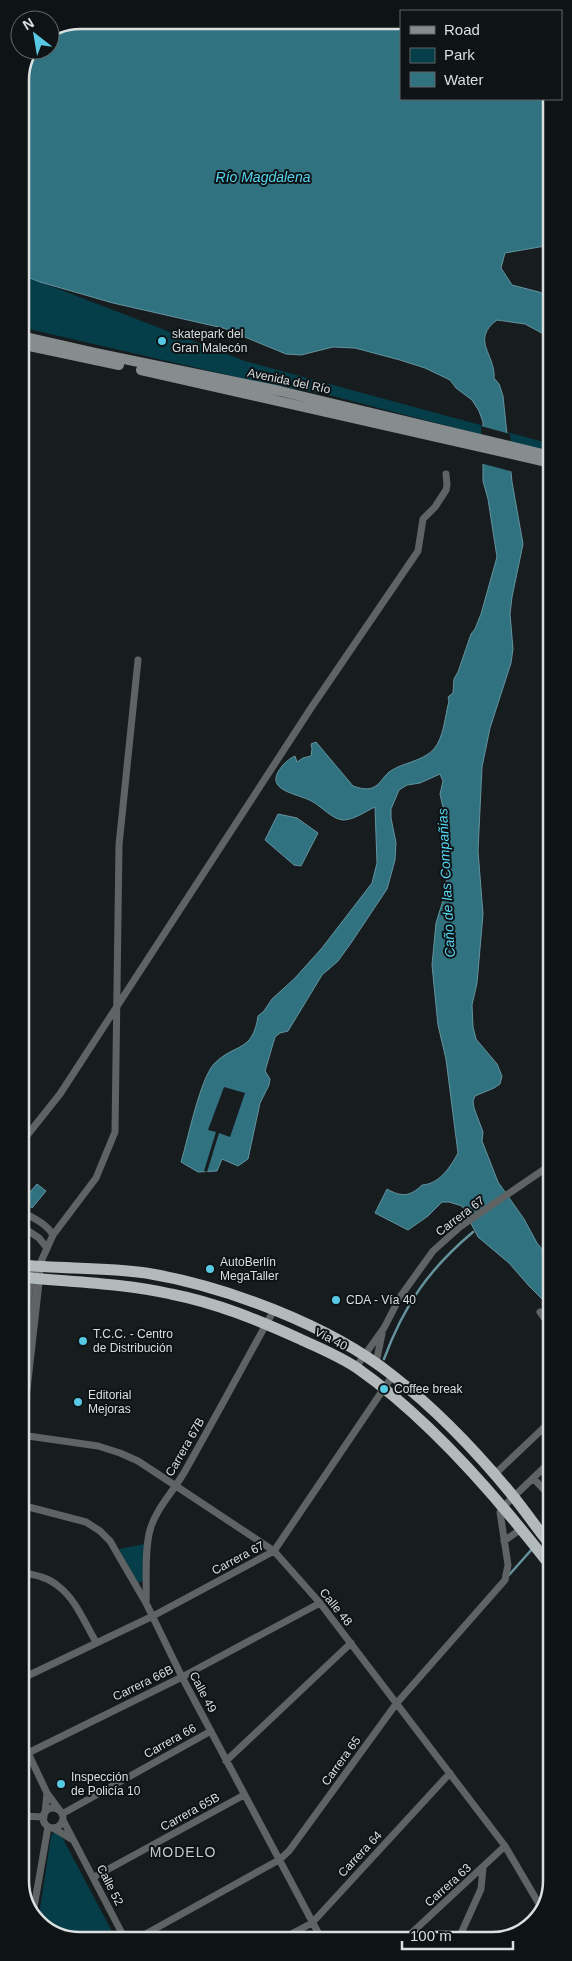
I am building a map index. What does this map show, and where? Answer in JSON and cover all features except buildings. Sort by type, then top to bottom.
[{"type":"highway","name":"Vía 40","points":[[30,1266],[146,1273],[201,1286],[274,1310],[323,1332],[365,1355],[393,1375],[453,1430],[495,1474],[543,1536]]},
{"type":"highway","name":"Vía 40","points":[[29,1278],[169,1293],[215,1305],[266,1324],[322,1349],[356,1367],[384,1389],[441,1440],[504,1506],[543,1556]]},
{"type":"main road","name":"Avenida del Río","points":[[29,338],[280,391],[476,441]]},
{"type":"main road","name":"Avenida del Río","points":[[29,346],[543,455]]},
{"type":"main road","name":"Avenida del Río","points":[[524,452],[543,460]]},
{"type":"street","points":[[29,1133],[60,1094],[311,708],[418,551],[423,519],[435,507],[446,490],[448,485],[446,474]]},
{"type":"street","points":[[29,1278],[30,1266],[47,1248],[53,1235],[96,1178],[115,1132],[119,845],[138,660]]},
{"type":"street","name":"Carrera 67","points":[[356,1367],[384,1328],[400,1297],[433,1251],[461,1226],[543,1170]]},
{"type":"street","points":[[29,1216],[41,1222],[51,1230],[53,1235]]},
{"type":"street","points":[[29,1231],[39,1238],[47,1248]]},
{"type":"street","name":"Carrera 67B","points":[[146,1603],[149,1533],[165,1500],[176,1486],[274,1310]]},
{"type":"street","points":[[540,1312],[543,1316]]},
{"type":"street","name":"Carrera 67","points":[[376,1363],[384,1328]]},
{"type":"street","name":"Carrera 67","points":[[29,1675],[153,1616],[274,1551],[393,1375]]},
{"type":"street","points":[[495,1474],[543,1429]]},
{"type":"street","name":"Calle 48","points":[[29,1435],[98,1446],[138,1461],[274,1551],[320,1603],[506,1846],[538,1903]]},
{"type":"street","points":[[504,1506],[543,1471]]},
{"type":"street","points":[[533,1478],[543,1489]]},
{"type":"street","name":"Carrera 65","points":[[149,1932],[279,1860],[289,1851],[396,1704],[505,1580],[508,1565],[500,1517],[504,1506]]},
{"type":"street","name":"Calle 49","points":[[29,1507],[86,1522],[100,1531],[110,1541],[153,1616],[210,1731],[317,1932]]},
{"type":"street","points":[[504,1541],[522,1530]]},
{"type":"street","points":[[29,1574],[42,1577],[58,1585],[71,1599],[96,1642]]},
{"type":"street","name":"Carrera 66B","points":[[29,1753],[182,1677],[320,1603]]},
{"type":"street","points":[[226,1760],[351,1643]]},
{"type":"street","name":"Carrera 66","points":[[62,1815],[210,1731]]},
{"type":"street","name":"Calle 52","points":[[29,1755],[122,1932]]},
{"type":"street","name":"Carrera 64","points":[[295,1932],[312,1923],[450,1773]]},
{"type":"street","points":[[35,1904],[49,1827],[45,1815],[48,1793]]},
{"type":"street","name":"Carrera 65B","points":[[94,1877],[244,1795]]},
{"type":"street","points":[[29,1817],[45,1815],[53,1809],[62,1815],[60,1825],[49,1827],[29,1819]]},
{"type":"street","name":"Calle 52","points":[[49,1827],[73,1840]]},
{"type":"street","name":"Carrera 63","points":[[413,1932],[506,1846]]},
{"type":"street","points":[[462,1932],[482,1889],[483,1868]]},
{"type":"green space","points":[[29,277],[245,361],[543,442],[543,451],[329,395],[263,383],[29,329]]},
{"type":"green space","points":[[144,1544],[143,1581],[138,1583],[119,1549]]},
{"type":"green space","points":[[54,1832],[61,1835],[112,1932],[77,1932],[67,1930],[54,1925],[39,1912],[51,1836]]},
{"type":"water","name":"Río Magdalena","points":[[80,29],[400,29],[400,100],[543,100],[543,246],[505,253],[501,268],[512,285],[543,294],[543,334],[525,324],[497,320],[489,327],[485,334],[486,348],[492,362],[494,378],[499,384],[503,396],[512,482],[523,544],[510,614],[513,649],[511,663],[490,728],[482,767],[478,851],[483,914],[477,983],[472,1005],[473,1027],[476,1039],[497,1064],[502,1076],[500,1084],[475,1096],[473,1101],[474,1108],[483,1132],[482,1141],[498,1182],[543,1250],[543,1300],[509,1263],[478,1237],[462,1206],[442,1202],[428,1216],[408,1230],[375,1213],[387,1189],[401,1194],[409,1194],[422,1185],[434,1182],[448,1169],[458,1153],[446,1059],[438,1025],[432,965],[436,923],[445,894],[447,873],[442,829],[444,812],[440,794],[443,781],[440,774],[420,783],[407,785],[399,790],[391,809],[396,843],[395,860],[387,889],[338,961],[322,975],[288,1031],[280,1033],[275,1037],[265,1071],[270,1079],[269,1085],[260,1103],[248,1159],[238,1166],[222,1159],[217,1171],[198,1172],[181,1162],[199,1096],[214,1064],[221,1057],[242,1046],[252,1036],[258,1016],[322,948],[372,883],[377,863],[375,807],[351,819],[339,819],[308,799],[281,788],[277,784],[276,779],[278,772],[285,763],[295,756],[297,762],[311,756],[311,744],[316,742],[353,786],[370,789],[375,787],[389,772],[424,757],[434,749],[442,732],[449,701],[448,697],[453,693],[454,679],[471,634],[481,614],[497,557],[488,499],[483,481],[483,422],[472,400],[456,388],[450,380],[425,368],[400,360],[355,348],[333,347],[301,355],[286,354],[223,328],[113,303],[29,278],[29,80],[33,61],[60,60],[60,33]]},
{"type":"water","points":[[278,814],[297,818],[318,833],[301,866],[294,865],[265,840]]},
{"type":"water","points":[[37,1184],[46,1191],[32,1208],[29,1205],[29,1193]]},
{"type":"pier","points":[[481,426],[510,434],[514,472],[480,463],[482,454]]},
{"type":"pier","points":[[224,1087],[245,1093],[230,1137],[219,1133],[207,1172],[204,1171],[216,1132],[208,1130]]},
{"type":"waterway","points":[[384,1359],[400,1322],[419,1289],[443,1260],[473,1232]]},
{"type":"waterway","points":[[509,1575],[533,1548]]},
{"type":"place","name":"skatepark del Gran Malecón","points":[[162,341]]},
{"type":"place","name":"AutoBerlín MegaTaller","points":[[210,1269]]},
{"type":"place","name":"CDA - Vía 40","points":[[336,1300]]},
{"type":"place","name":"T.C.C. - Centro de Distribución","points":[[83,1341]]},
{"type":"place","name":"Coffee break","points":[[384,1389]]},
{"type":"place","name":"Editorial Mejoras","points":[[78,1402]]},
{"type":"place","name":"Inspección de Policía 10","points":[[61,1784]]},
{"type":"district","name":"MODELO","points":[[183,1852]]},
{"type":"water label","name":"Caño de las Compañias","points":[[446,883]]}]
